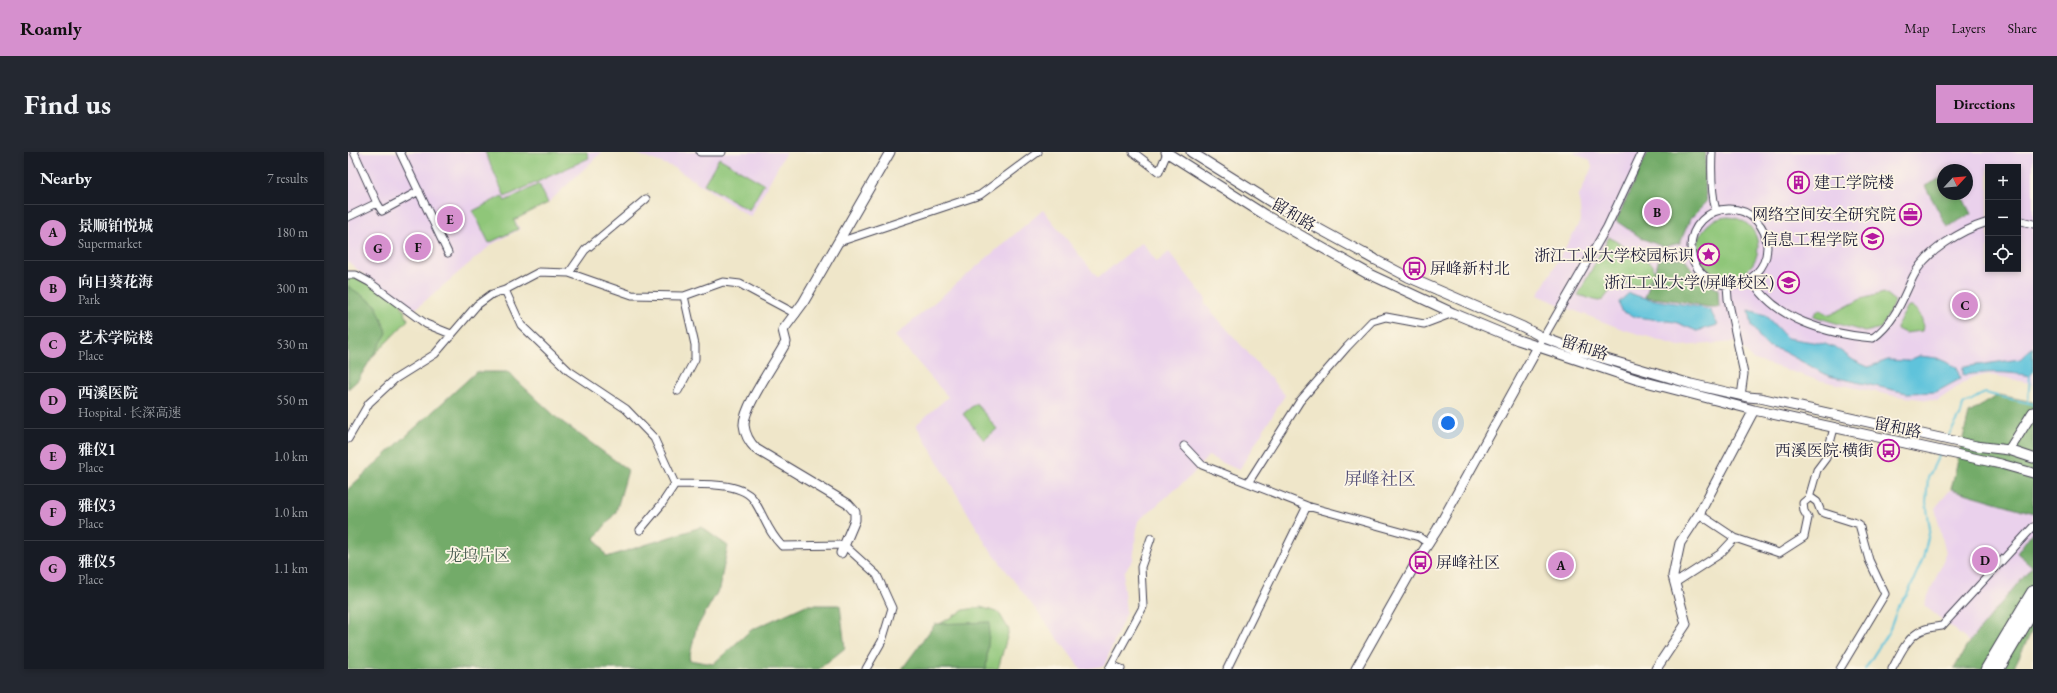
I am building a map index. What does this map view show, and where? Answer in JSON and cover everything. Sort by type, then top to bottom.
[{"type":"highway","points":[[1987,669],[2033,592]]},
{"type":"highway","points":[[1998,669],[2033,610]]},
{"type":"main road","points":[[843,549],[855,520],[855,512],[852,508],[756,448],[750,442],[744,423],[749,409],[786,342],[783,330],[796,314],[890,152]]},
{"type":"main road","name":"留和路","points":[[1166,152],[1265,215],[1367,273],[1453,313],[1538,348],[1638,380],[1754,410],[2033,473]]},
{"type":"main road","name":"留和路","points":[[1191,152],[1280,207],[1408,277],[1523,327],[1542,337],[1629,367],[1692,384],[1741,396],[1976,446],[2009,450],[2033,458]]},
{"type":"main road","points":[[1356,669],[1417,560],[1429,544],[1538,348]]},
{"type":"main road","points":[[1656,669],[1686,624],[1674,576],[1680,543],[1699,514],[1754,410]]},
{"type":"main road","points":[[2009,450],[2032,414]]},
{"type":"street","points":[[354,152],[382,211],[419,191]]},
{"type":"street","points":[[400,152],[448,253]]},
{"type":"street","points":[[700,152],[722,152]]},
{"type":"street","points":[[839,242],[980,195],[1038,152]]},
{"type":"street","points":[[1133,152],[1159,172],[1166,152]]},
{"type":"street","points":[[1538,348],[1542,337],[1607,227],[1642,152]]},
{"type":"street","points":[[1712,152],[1712,195],[1716,210]]},
{"type":"street","points":[[568,273],[585,250],[646,199]]},
{"type":"street","points":[[348,217],[377,203]]},
{"type":"street","points":[[1733,209],[1748,214],[1760,226],[1767,238],[1765,258],[1762,265],[1751,278],[1735,284],[1727,285],[1717,283],[1705,276],[1695,264],[1692,255],[1692,237],[1695,228],[1701,221],[1716,210],[1733,209]]},
{"type":"street","points":[[2021,221],[2033,224]]},
{"type":"street","points":[[1751,278],[1769,302],[1782,311],[1834,332],[1873,338],[1883,330],[1901,305],[1913,276],[1926,258],[1941,245],[1985,223]]},
{"type":"street","points":[[348,439],[369,403],[395,379],[434,354],[477,305],[492,294],[505,290],[539,272],[568,273],[632,295],[684,296],[723,282],[740,284],[796,314]]},
{"type":"street","points":[[348,275],[356,275],[369,282],[426,324],[451,334]]},
{"type":"street","points":[[1727,285],[1728,299],[1744,374],[1741,396]]},
{"type":"street","points":[[505,290],[521,325],[569,371],[626,409],[654,438],[675,484]]},
{"type":"street","points":[[678,391],[695,359],[695,345],[684,296]]},
{"type":"street","points":[[1248,483],[1300,401],[1372,321],[1386,317],[1424,324],[1453,313]]},
{"type":"street","points":[[1699,514],[1735,538],[1779,553],[1804,537],[1808,518],[1804,511],[1803,503],[1810,497],[1817,470],[1826,458],[1834,428]]},
{"type":"street","points":[[1184,446],[1202,465],[1307,506],[1419,537],[1429,544]]},
{"type":"street","points":[[640,530],[662,505],[675,484]]},
{"type":"street","points":[[675,484],[731,486],[750,494],[772,536],[782,546],[843,549],[877,575],[892,608],[882,641],[866,669]]},
{"type":"street","points":[[1810,497],[1817,502],[1822,512],[1859,524],[1869,560],[1886,594],[1840,669]]},
{"type":"street","points":[[1227,669],[1307,506]]},
{"type":"street","points":[[1892,669],[1904,648],[1918,632],[1942,626],[2033,527]]},
{"type":"street","points":[[1121,669],[1110,667],[1143,608],[1141,567],[1151,538]]},
{"type":"street","points":[[1675,583],[1720,554],[1735,538]]},
{"type":"shaded area","points":[[348,152],[602,152],[548,203],[515,220],[520,229],[491,245],[412,312],[348,262]]},
{"type":"shaded area","points":[[631,152],[786,152],[750,217],[673,167]]},
{"type":"shaded area","name":"浙江工业大学(屏峰校区)","points":[[1572,152],[2033,152],[2033,384],[2003,377],[1986,375],[1969,379],[1937,401],[1890,395],[1818,380],[1752,359],[1737,342],[1679,346],[1622,329],[1538,295],[1581,220],[1579,196],[1592,167],[1590,161]]},
{"type":"shaded area","points":[[1043,210],[1098,278],[1142,242],[1157,262],[1169,252],[1206,299],[1205,304],[1285,395],[1239,470],[1208,456],[1191,476],[1138,521],[1133,560],[1125,571],[1123,582],[1126,613],[1104,666],[1085,669],[1081,669],[988,547],[916,425],[948,397],[895,336]]},
{"type":"shaded area","points":[[1951,489],[2033,511],[2032,566],[1969,642],[1924,605],[1946,554],[1935,508]]},
{"type":"green space","points":[[485,152],[587,152],[589,158],[505,197]]},
{"type":"green space","points":[[1648,152],[1705,152],[1706,154],[1704,179],[1707,202],[1690,219],[1680,243],[1664,247],[1643,239],[1616,221]]},
{"type":"green space","points":[[719,158],[764,184],[749,210],[704,184]]},
{"type":"green space","points":[[1937,180],[1937,200],[1964,200],[1971,214],[1947,227],[1925,186]]},
{"type":"green space","points":[[539,184],[548,203],[514,220],[518,229],[489,243],[473,211],[502,196],[505,201]]},
{"type":"green space","points":[[1728,217],[1745,222],[1753,230],[1758,247],[1753,264],[1745,272],[1728,277],[1711,272],[1703,264],[1698,247],[1703,230],[1711,222]]},
{"type":"green space","points":[[1609,237],[1653,265],[1654,272],[1647,284],[1644,286],[1623,284],[1613,287],[1603,300],[1598,301],[1578,295]]},
{"type":"green space","points":[[1684,258],[1699,276],[1707,283],[1718,289],[1719,307],[1707,307],[1679,301],[1645,297],[1659,259]]},
{"type":"green space","points":[[348,273],[399,299],[408,320],[348,382]]},
{"type":"green space","points":[[348,286],[376,305],[387,333],[358,380],[348,389]]},
{"type":"green space","points":[[1884,293],[1895,301],[1881,328],[1865,332],[1813,316],[1819,309],[1830,315],[1861,299]]},
{"type":"green space","points":[[1908,307],[1912,307],[1919,314],[1923,324],[1922,331],[1905,333],[1897,329],[1897,325]]},
{"type":"green space","name":"龙坞片区","points":[[476,372],[508,372],[557,418],[628,470],[616,512],[595,538],[607,557],[701,527],[728,546],[719,589],[696,629],[689,660],[713,664],[751,630],[806,605],[840,605],[845,648],[819,669],[348,669],[348,489]]},
{"type":"green space","points":[[1999,395],[2033,402],[2033,513],[1951,489],[1969,413]]},
{"type":"green space","points":[[976,403],[997,429],[984,440],[963,414]]},
{"type":"green space","points":[[2033,531],[2033,629],[2013,669],[1954,669],[1969,642],[2032,566],[2017,553]]},
{"type":"green space","points":[[981,607],[999,613],[1009,630],[998,669],[916,669],[934,627],[964,610]]},
{"type":"green space","points":[[990,622],[986,669],[902,669],[935,624]]},
{"type":"water","points":[[1629,293],[1649,299],[1690,305],[1710,310],[1718,325],[1697,331],[1675,322],[1636,317],[1621,311],[1619,302]]},
{"type":"water","points":[[1749,310],[1765,315],[1787,338],[1825,344],[1838,349],[1853,360],[1868,367],[1888,360],[1907,361],[1919,356],[1937,358],[1957,367],[1960,379],[1936,392],[1907,393],[1829,376],[1782,351],[1767,346],[1752,326]]},
{"type":"water","points":[[2033,347],[2033,372],[2030,376],[1996,372],[1963,375],[1963,367],[2020,359]]},
{"type":"waterway","points":[[2028,402],[2030,376]]},
{"type":"waterway","points":[[1948,437],[1961,414],[1963,405],[1984,393],[2033,404]]},
{"type":"waterway","points":[[1865,669],[1889,631],[1898,607],[1907,595],[1923,558],[1930,529],[1926,502],[1928,478],[1940,453]]},
{"type":"place","name":"建工学院楼","points":[[1799,182]]},
{"type":"place","name":"向日葵花海","points":[[1657,212]]},
{"type":"place","name":"网络空间安全研究院","points":[[1911,214]]},
{"type":"place","name":"雅仪1","points":[[450,219]]},
{"type":"place","name":"信息工程学院","points":[[1873,239]]},
{"type":"place","name":"雅仪3","points":[[418,247]]},
{"type":"place","name":"雅仪5","points":[[378,248]]},
{"type":"place","name":"浙江工业大学校园标识","points":[[1709,255]]},
{"type":"place","name":"屏峰新村北","points":[[1414,268]]},
{"type":"place","name":"浙江工业大学(屏峰校区)","points":[[1789,282]]},
{"type":"place","name":"艺术学院楼","points":[[1965,305]]},
{"type":"place","name":"西溪医院·横街","points":[[1889,450]]},
{"type":"place","name":"西溪医院","points":[[1985,560]]},
{"type":"place","name":"屏峰社区","points":[[1420,562]]},
{"type":"place","name":"景顺铂悦城","points":[[1561,565]]},
{"type":"district","name":"屏峰社区","points":[[1380,479]]}]
